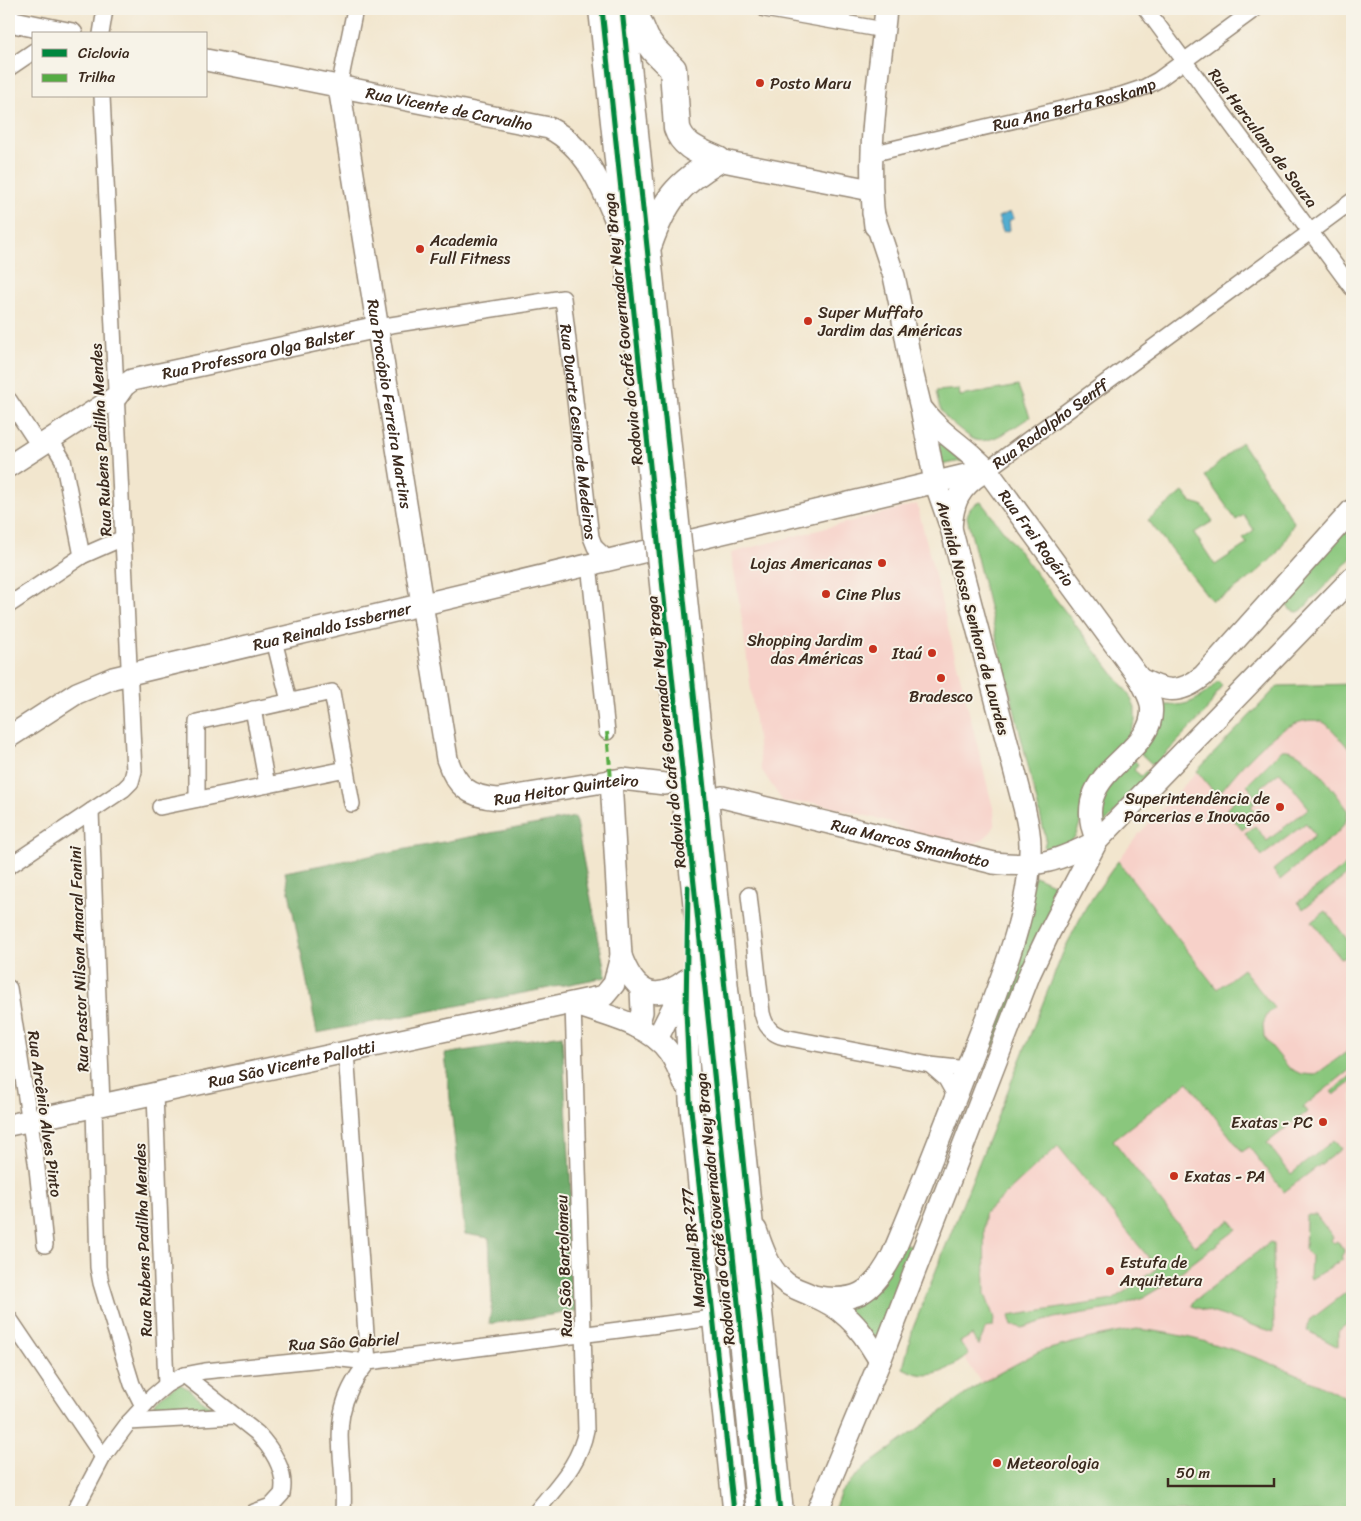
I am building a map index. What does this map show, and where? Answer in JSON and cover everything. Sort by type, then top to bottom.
[{"type":"highway","name":"Rodovia do Café Governador Ney Braga","points":[[602,9],[637,248],[669,548],[748,1209],[780,1512]]},
{"type":"highway","name":"Rodovia do Café Governador Ney Braga","points":[[622,9],[637,248]]},
{"type":"highway","points":[[633,9],[646,39],[673,69],[677,128],[681,137],[693,148],[718,160]]},
{"type":"highway","points":[[637,248],[684,183],[699,171],[718,160]]},
{"type":"highway","name":"Rodovia do Café Governador Ney Braga","points":[[669,548],[689,832],[760,1512]]},
{"type":"highway","points":[[686,980],[689,832]]},
{"type":"main road","name":"Avenida Nossa Senhora de Lourdes","points":[[813,1296],[841,1299],[868,1290],[878,1280],[892,1256],[956,1097],[1008,955],[1025,896],[1029,866],[1030,835],[1024,807],[951,528],[935,482],[921,408],[895,310],[894,276],[873,213],[871,154],[886,9]]},
{"type":"main road","points":[[9,21],[60,32]]},
{"type":"main road","name":"Rua Vicente de Carvalho","points":[[208,60],[549,128],[567,139],[583,156],[637,248]]},
{"type":"main road","name":"Rua Procópio Ferreira Martins","points":[[339,87],[447,759],[451,771],[459,783],[470,793]]},
{"type":"main road","points":[[718,160],[871,190]]},
{"type":"main road","name":"Rua Professora Olga Balster","points":[[9,466],[117,396],[124,386],[132,380],[378,327]]},
{"type":"main road","name":"Rua Frei Rogério","points":[[921,408],[936,427],[972,454],[987,470],[1140,679],[1151,704],[1149,725],[1144,734],[1106,774],[1094,792],[1090,820],[1091,828],[1097,841]]},
{"type":"main road","points":[[951,528],[952,513],[959,494],[969,481],[987,470]]},
{"type":"main road","name":"Rua Rodolpho Senff","points":[[669,548],[987,470]]},
{"type":"main road","points":[[1140,679],[1169,690],[1183,689],[1203,676],[1352,510]]},
{"type":"main road","name":"Rua Reinaldo Issberner","points":[[9,737],[77,693],[100,682],[599,562],[669,548]]},
{"type":"main road","points":[[818,1512],[880,1361],[1030,973],[1097,841],[1352,578]]},
{"type":"main road","points":[[611,780],[621,956],[630,976],[642,988],[657,993],[666,993],[675,989],[686,980]]},
{"type":"main road","name":"Rua Heitor Quinteiro","points":[[470,793],[483,798],[498,799],[611,780],[637,780],[664,784]]},
{"type":"main road","name":"Rua Marcos Smanhotto","points":[[722,797],[973,859],[1014,866],[1029,866],[1057,860],[1097,841]]},
{"type":"main road","name":"Rua São Vicente Pallotti","points":[[9,1125],[599,998],[610,990],[617,977],[621,956]]},
{"type":"main road","points":[[657,1039],[686,980]]},
{"type":"main road","name":"Marginal BR-277","points":[[686,980],[690,1100],[734,1512]]},
{"type":"main road","points":[[637,1027],[642,1012],[642,988]]},
{"type":"main road","points":[[573,1004],[637,1027],[657,1039],[668,1050],[678,1065],[690,1100]]},
{"type":"main road","points":[[966,1069],[974,1075],[980,1085],[981,1100]]},
{"type":"main road","points":[[748,1209],[771,1266],[786,1283],[847,1316],[866,1338],[880,1361]]},
{"type":"street","points":[[101,32],[105,9]]},
{"type":"street","name":"Rua Procópio Ferreira Martins","points":[[339,87],[355,9]]},
{"type":"street","points":[[765,9],[884,30]]},
{"type":"street","name":"Rua Herculano de Souza","points":[[1146,9],[1352,288]]},
{"type":"street","name":"Rua Ana Berta Roskamp","points":[[871,154],[1127,93],[1145,87],[1158,80],[1255,9]]},
{"type":"street","points":[[9,68],[32,52]]},
{"type":"street","name":"Rua Rubens Padilha Mendes","points":[[91,811],[124,789],[131,782],[134,771],[102,98]]},
{"type":"street","name":"Rua Rodolpho Senff","points":[[987,470],[1352,201]]},
{"type":"street","name":"Rua Professora Olga Balster","points":[[378,327],[563,298]]},
{"type":"street","name":"Rua Duarte Cesino de Medeiros","points":[[563,298],[590,537],[599,562],[607,732]]},
{"type":"street","points":[[9,400],[45,443],[63,460],[82,556]]},
{"type":"street","points":[[9,605],[82,556],[123,538]]},
{"type":"street","points":[[274,640],[289,702]]},
{"type":"street","points":[[197,799],[197,722],[332,692],[352,804]]},
{"type":"street","points":[[253,710],[267,785]]},
{"type":"street","points":[[160,807],[346,769]]},
{"type":"street","points":[[9,866],[91,811]]},
{"type":"street","name":"Rua Pastor Nilson Amaral Fanini","points":[[91,811],[98,1106],[98,1267],[100,1283],[132,1384],[143,1406]]},
{"type":"street","points":[[749,895],[762,1013],[767,1027],[772,1032],[784,1037],[930,1065],[966,1069]]},
{"type":"street","name":"Rua Arcênio Alves Pinto","points":[[9,988],[37,1168],[44,1245]]},
{"type":"street","name":"Rua São Bartolomeu","points":[[536,1512],[566,1475],[583,1447],[586,1430],[573,1004]]},
{"type":"street","points":[[343,1512],[344,1480],[339,1438],[340,1422],[351,1385],[368,1362],[346,1052]]},
{"type":"street","points":[[930,1065],[946,1079],[956,1097]]},
{"type":"street","name":"Rua Rubens Padilha Mendes","points":[[155,1094],[166,1385]]},
{"type":"street","points":[[9,1318],[103,1457]]},
{"type":"street","name":"Rua São Gabriel","points":[[74,1512],[103,1457],[129,1422],[166,1385],[184,1375],[205,1371],[333,1358],[368,1362],[713,1318]]},
{"type":"street","points":[[184,1375],[257,1433],[277,1461],[283,1482],[282,1494],[271,1506],[254,1512]]},
{"type":"street","points":[[129,1422],[235,1416]]},
{"type":"shaded area","name":"Shopping Jardim das Américas","points":[[917,504],[994,812],[995,822],[991,832],[982,840],[963,849],[913,835],[891,822],[816,803],[783,802],[761,769],[742,619],[731,553]]},
{"type":"shaded area","points":[[1352,684],[1352,1512],[833,1512],[841,1492],[864,1468],[981,1383],[965,1358],[943,1372],[934,1375],[918,1374],[903,1368],[913,1328],[1064,950],[1086,907],[1107,875],[1138,835],[1203,765]]},
{"type":"green space","points":[[1018,386],[1030,417],[995,438],[980,441],[973,439],[952,423],[940,408],[936,391],[959,389],[960,396]]},
{"type":"green space","points":[[935,436],[971,459],[936,466]]},
{"type":"green space","points":[[1241,442],[1294,522],[1280,549],[1264,566],[1228,594],[1211,600],[1148,520],[1183,492],[1191,502],[1202,505],[1213,521],[1194,533],[1215,565],[1247,544],[1243,538],[1254,530],[1244,515],[1236,520],[1205,476]]},
{"type":"green space","points":[[981,502],[1128,693],[1135,707],[1135,721],[1130,733],[1093,775],[1084,791],[1080,823],[1076,835],[1067,847],[1048,851],[1044,847],[1046,839],[967,517],[972,507]]},
{"type":"green space","points":[[1352,520],[1352,557],[1302,610],[1298,612],[1291,610],[1287,605],[1286,599]]},
{"type":"green space","points":[[1218,681],[1222,685],[1205,713],[1154,766],[1139,752],[1157,704],[1176,705],[1191,702],[1198,699]]},
{"type":"green space","points":[[1352,684],[1352,752],[1326,724],[1308,720],[1278,733],[1263,745],[1249,758],[1217,796],[1197,771],[1278,686]]},
{"type":"green space","points":[[1282,750],[1300,755],[1310,763],[1348,810],[1346,821],[1338,832],[1280,880],[1273,870],[1315,836],[1306,823],[1262,856],[1245,834],[1255,826],[1267,841],[1309,808],[1280,772],[1261,787],[1267,794],[1258,801],[1247,785]]},
{"type":"green space","points":[[1133,759],[1138,764],[1134,770],[1141,776],[1146,771],[1151,776],[1101,827],[1100,797]]},
{"type":"green space","points":[[1244,789],[1255,803],[1251,806],[1259,816],[1242,830],[1233,819],[1236,816],[1231,810],[1228,812],[1226,810]]},
{"type":"green space","points":[[575,817],[606,977],[317,1033],[285,872]]},
{"type":"green space","points":[[1352,860],[1352,871],[1303,909],[1298,902]]},
{"type":"green space","points":[[1118,861],[1217,989],[1243,969],[1274,1008],[1267,1015],[1263,1024],[1264,1037],[1289,1068],[1301,1074],[1315,1075],[1348,1051],[1352,1056],[1352,1068],[1303,1107],[1307,1112],[1267,1143],[1291,1174],[1334,1140],[1341,1149],[1284,1192],[1249,1147],[1242,1152],[1188,1082],[1113,1140],[1195,1246],[1230,1220],[1237,1229],[1161,1287],[1146,1296],[1115,1308],[1054,1318],[1022,1328],[1012,1326],[1009,1316],[1113,1300],[1157,1268],[1058,1146],[984,1214],[985,1294],[994,1318],[993,1327],[986,1328],[978,1346],[972,1335],[960,1342],[969,1355],[945,1370],[930,1375],[922,1375],[903,1368],[913,1328],[1064,950],[1086,907]]},
{"type":"green space","points":[[1035,876],[1064,889],[984,1068],[975,1063]]},
{"type":"green space","points":[[1326,911],[1352,946],[1352,955],[1340,958],[1312,921]]},
{"type":"green space","points":[[562,1035],[578,1311],[489,1324],[492,1302],[489,1238],[465,1234],[445,1054]]},
{"type":"green space","points":[[1352,1075],[1352,1081],[1334,1095],[1331,1092]]},
{"type":"green space","points":[[1308,1215],[1316,1215],[1333,1237],[1331,1240],[1334,1243],[1337,1241],[1344,1250],[1342,1260],[1311,1279],[1311,1256],[1305,1250],[1306,1217]]},
{"type":"green space","points":[[899,1241],[923,1251],[880,1361],[831,1299],[855,1296]]},
{"type":"green space","points":[[1270,1242],[1273,1243],[1274,1332],[1192,1306],[1194,1301]]},
{"type":"green space","points":[[1352,1288],[1352,1320],[1338,1331],[1338,1347],[1307,1330],[1310,1320]]},
{"type":"green space","points":[[1136,1329],[1191,1338],[1247,1355],[1302,1377],[1352,1402],[1352,1512],[833,1512],[841,1492],[864,1468],[981,1383],[1038,1352],[1091,1338]]},
{"type":"green space","points":[[179,1384],[215,1410],[149,1414],[148,1412],[160,1397]]},
{"type":"water","points":[[1010,212],[1014,218],[1009,221],[1010,230],[1003,232],[998,217]]},
{"type":"marked path","points":[[889,311],[901,309]]},
{"type":"marked path","points":[[607,732],[611,780]]},
{"type":"cycle path","points":[[602,9],[760,1512]]},
{"type":"cycle path","points":[[622,9],[780,1512]]},
{"type":"cycle path","points":[[688,887],[686,1011],[690,1100],[734,1512]]},
{"type":"place","name":"Posto Maru","points":[[760,83]]},
{"type":"place","name":"Academia Full Fitness","points":[[420,249]]},
{"type":"place","name":"Super Muffato Jardim das Américas","points":[[808,321]]},
{"type":"place","name":"Lojas Americanas","points":[[882,563]]},
{"type":"place","name":"Cine Plus","points":[[826,594]]},
{"type":"place","name":"Shopping Jardim das Américas","points":[[873,649]]},
{"type":"place","name":"Itaú","points":[[932,653]]},
{"type":"place","name":"Bradesco","points":[[941,678]]},
{"type":"place","name":"Superintendência de Parcerias e Inovação","points":[[1280,807]]},
{"type":"place","name":"Exatas - PC","points":[[1323,1122]]},
{"type":"place","name":"Exatas - PA","points":[[1174,1176]]},
{"type":"place","name":"Estufa de Arquitetura","points":[[1110,1271]]},
{"type":"place","name":"Meteorologia","points":[[997,1463]]}]
